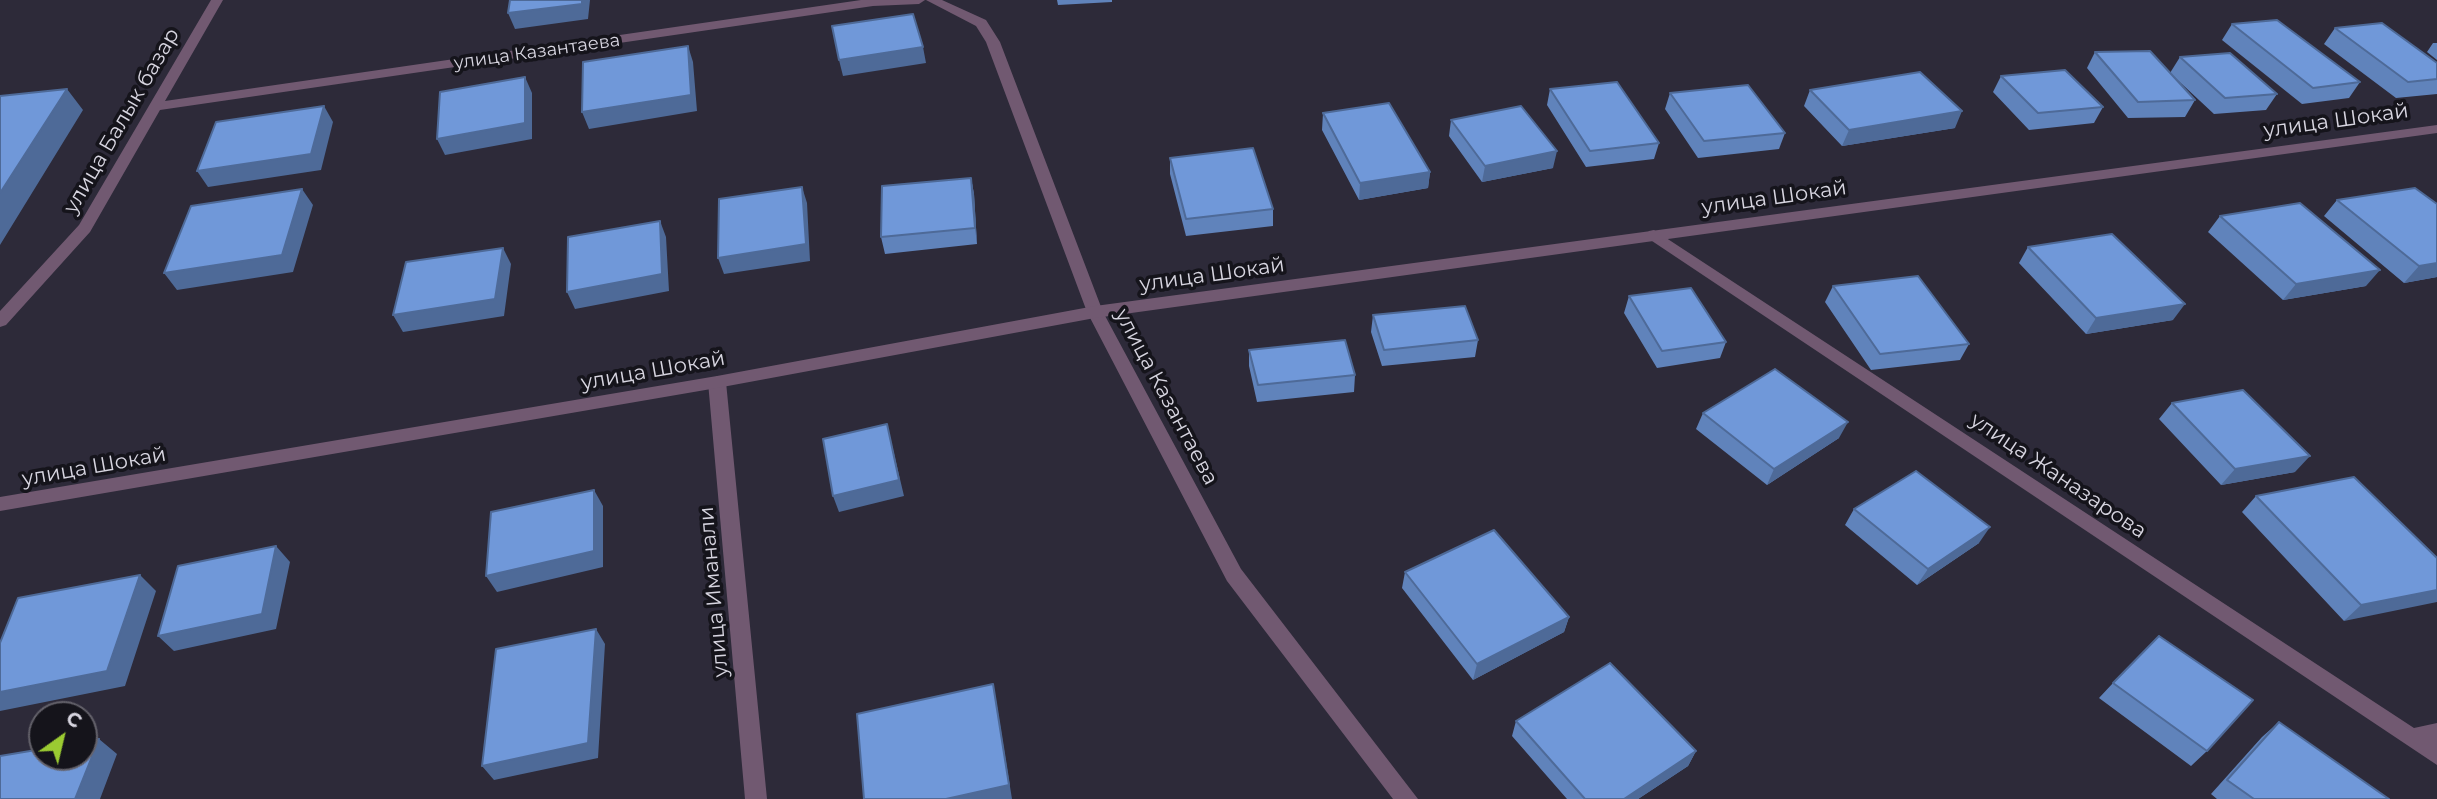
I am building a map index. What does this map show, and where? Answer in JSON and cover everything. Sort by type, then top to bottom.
[{"type":"street","name":"улица Балык базар","points":[[0,321],[85,228],[217,0]]},
{"type":"street","name":"улица Казантаева","points":[[155,107],[873,2],[919,0]]},
{"type":"street","name":"улица Казантаева","points":[[932,0],[981,23],[993,42],[1095,312],[1234,575],[1407,799]]},
{"type":"street","name":"улица Шокай","points":[[0,504],[717,382],[1095,312],[2437,129]]},
{"type":"street","name":"улица Жаназарова","points":[[1654,235],[2437,755]]},
{"type":"street","name":"улица Иманали","points":[[717,382],[755,799]]},
{"type":"street","points":[[2412,738],[2437,733]]},
{"type":"building","points":[[510,0],[582,0],[582,4],[508,13]]},
{"type":"building","points":[[913,14],[923,47],[839,60],[832,26]]},
{"type":"building","points":[[2277,20],[2360,82],[2313,88],[2232,24]]},
{"type":"building","points":[[2382,23],[2437,63],[2437,79],[2408,82],[2335,28]]},
{"type":"building","points":[[688,46],[691,95],[582,112],[583,62]]},
{"type":"building","points":[[2150,51],[2195,100],[2138,102],[2095,52]]},
{"type":"building","points":[[2230,53],[2277,94],[2225,98],[2180,57]]},
{"type":"building","points":[[2065,70],[2103,107],[2038,113],[2001,76]]},
{"type":"building","points":[[1920,72],[1962,111],[1849,130],[1810,90]]},
{"type":"building","points":[[525,77],[525,123],[437,139],[440,92]]},
{"type":"building","points":[[1617,82],[1659,143],[1590,151],[1550,89]]},
{"type":"building","points":[[1748,85],[1785,133],[1704,141],[1670,93]]},
{"type":"building","points":[[67,89],[0,193],[0,96]]},
{"type":"building","points":[[1389,103],[1430,172],[1360,183],[1323,113]]},
{"type":"building","points":[[324,106],[311,154],[197,171],[216,122]]},
{"type":"building","points":[[1521,106],[1557,151],[1485,166],[1451,120]]},
{"type":"building","points":[[1253,148],[1273,209],[1186,219],[1170,158]]},
{"type":"building","points":[[971,178],[975,228],[881,237],[882,186]]},
{"type":"building","points":[[802,187],[806,244],[718,258],[719,199]]},
{"type":"building","points":[[2415,188],[2437,204],[2437,263],[2419,266],[2337,200]]},
{"type":"building","points":[[302,189],[282,255],[164,273],[191,206]]},
{"type":"building","points":[[2300,203],[2380,270],[2296,284],[2220,216]]},
{"type":"building","points":[[660,221],[662,274],[567,292],[568,237]]},
{"type":"building","points":[[2112,234],[2185,304],[2096,318],[2028,247]]},
{"type":"building","points":[[503,248],[495,299],[393,315],[406,262]]},
{"type":"building","points":[[1918,276],[1969,344],[1880,354],[1833,286]]},
{"type":"building","points":[[1691,288],[1726,342],[1662,351],[1629,296]]},
{"type":"building","points":[[1465,306],[1478,340],[1384,350],[1373,315]]},
{"type":"building","points":[[1345,340],[1355,375],[1258,385],[1249,350]]},
{"type":"building","points":[[1775,369],[1848,422],[1774,469],[1703,413]]},
{"type":"building","points":[[2243,390],[2310,456],[2235,469],[2172,403]]},
{"type":"building","points":[[887,424],[899,480],[833,496],[823,439]]},
{"type":"building","points":[[1916,471],[1990,527],[1928,569],[1854,509]]},
{"type":"building","points":[[2354,477],[2437,558],[2437,590],[2361,605],[2256,496]]},
{"type":"building","points":[[594,490],[594,551],[486,576],[491,512]]},
{"type":"building","points":[[1494,530],[1569,617],[1477,664],[1405,572]]},
{"type":"building","points":[[276,546],[262,614],[158,636],[178,566]]},
{"type":"building","points":[[140,575],[107,671],[0,692],[0,643],[18,598]]},
{"type":"building","points":[[596,629],[588,743],[482,766],[496,649]]},
{"type":"building","points":[[2159,636],[2253,700],[2207,751],[2113,683]]},
{"type":"building","points":[[1610,663],[1696,751],[1624,799],[1585,799],[1516,721]]},
{"type":"building","points":[[993,684],[1009,785],[946,799],[864,799],[857,714]]},
{"type":"building","points":[[2279,722],[2389,799],[2254,799],[2227,780]]},
{"type":"building","points":[[28,751],[28,771],[86,771],[75,799],[0,799],[0,756]]}]
